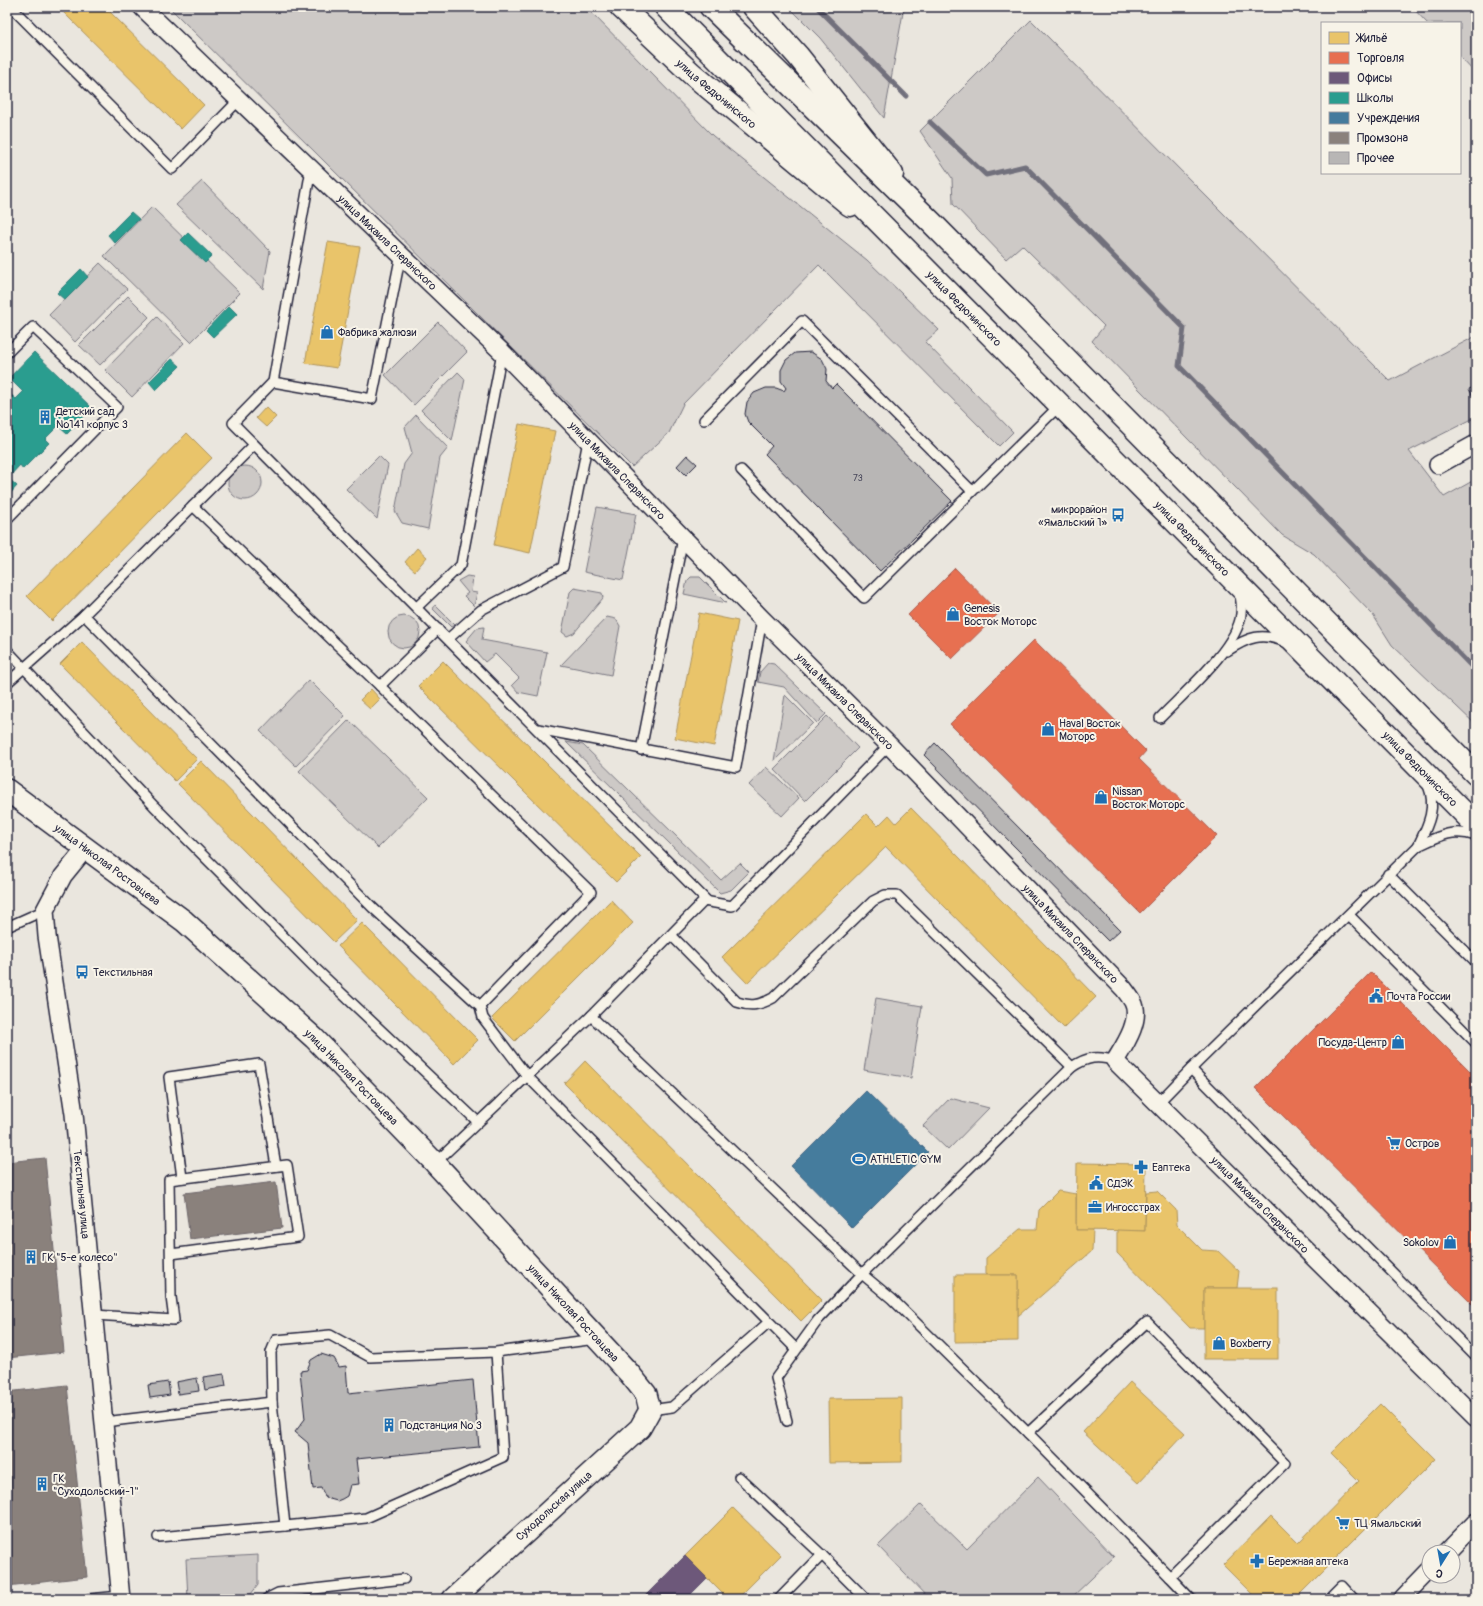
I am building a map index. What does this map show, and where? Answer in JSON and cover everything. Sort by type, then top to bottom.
[{"type":"main road","name":"улица Федюнинского","points":[[621,7],[691,73],[908,252]]},
{"type":"main road","name":"улица Федюнинского","points":[[666,7],[1476,825]]},
{"type":"main road","points":[[711,7],[933,224],[1476,774]]},
{"type":"main road","points":[[754,7],[798,56],[933,224]]},
{"type":"street","name":"улица Михаила Сперанского","points":[[142,7],[238,101],[401,254],[502,352],[762,619],[889,745],[1124,989],[1134,1003],[1134,1023],[1128,1040],[1115,1061],[1476,1418]]},
{"type":"street","points":[[1438,464],[1476,444]]},
{"type":"street","name":"улица Николая Ростовцева","points":[[7,790],[184,921],[314,1038],[435,1163],[629,1373],[646,1394],[650,1410]]},
{"type":"street","points":[[45,910],[63,876],[86,849]]},
{"type":"street","name":"Текстильная улица","points":[[45,910],[47,936],[74,1114],[121,1598]]},
{"type":"street","name":"Суходольская улица","points":[[453,1599],[640,1428],[650,1410]]},
{"type":"street","points":[[1455,1544],[1476,1522]]},
{"type":"street","points":[[1402,1599],[1421,1579]]},
{"type":"lane","points":[[11,7],[172,169],[238,101]]},
{"type":"lane","points":[[311,169],[273,382],[233,423],[707,901],[732,906],[889,745]]},
{"type":"lane","points":[[273,382],[372,399],[401,254]]},
{"type":"lane","points":[[704,420],[802,321],[972,491]]},
{"type":"lane","points":[[7,353],[33,327],[117,407],[7,519]]},
{"type":"lane","points":[[417,608],[461,565],[502,352]]},
{"type":"lane","points":[[741,470],[864,598],[1060,405]]},
{"type":"lane","points":[[448,639],[481,610],[563,567],[588,441]]},
{"type":"lane","points":[[7,683],[84,615],[254,445]]},
{"type":"lane","points":[[193,506],[591,892],[480,1006]]},
{"type":"lane","points":[[640,750],[684,538]]},
{"type":"lane","points":[[1160,718],[1222,654],[1232,639],[1242,615],[1241,602],[1235,582]]},
{"type":"lane","points":[[84,615],[373,908],[480,1006],[483,1018],[527,1076],[796,1349]]},
{"type":"lane","points":[[538,729],[640,750],[736,767],[762,619]]},
{"type":"lane","points":[[380,686],[438,629]]},
{"type":"lane","points":[[1222,654],[1237,644],[1260,636],[1274,638],[1307,655]]},
{"type":"lane","points":[[7,650],[154,806],[303,956],[478,1122]]},
{"type":"lane","points":[[1418,846],[1429,823],[1432,810],[1432,795],[1421,770]]},
{"type":"lane","points":[[1158,1103],[1418,846],[1441,835],[1454,832],[1476,836]]},
{"type":"lane","points":[[1388,874],[1476,962]]},
{"type":"lane","points":[[671,935],[737,1002],[748,1006],[761,1004],[773,998],[873,901],[885,895],[897,895],[1072,1067]]},
{"type":"lane","points":[[435,1163],[590,1016],[704,901],[707,901]]},
{"type":"lane","points":[[7,927],[45,910]]},
{"type":"lane","points":[[1348,915],[1476,1043]]},
{"type":"lane","points":[[590,1016],[862,1274],[892,1298],[1191,1599]]},
{"type":"lane","points":[[787,1422],[776,1378],[818,1320],[862,1274],[1072,1067],[1084,1059],[1094,1057],[1106,1058],[1115,1061]]},
{"type":"lane","points":[[182,1178],[169,1077],[259,1064],[276,1166]]},
{"type":"lane","points":[[1191,1069],[1476,1357]]},
{"type":"lane","points":[[94,1315],[174,1320],[171,1297],[169,1180],[288,1165],[298,1237],[171,1254]]},
{"type":"lane","points":[[650,1410],[672,1407],[769,1322]]},
{"type":"lane","points":[[1028,1434],[1147,1322],[1158,1333],[1285,1463],[1170,1577]]},
{"type":"lane","points":[[284,1526],[272,1402],[271,1352],[276,1340],[330,1335],[370,1357],[496,1352],[596,1339]]},
{"type":"lane","points":[[158,1537],[366,1518],[503,1457],[496,1352]]},
{"type":"lane","points":[[104,1422],[272,1402]]},
{"type":"lane","points":[[739,1477],[822,1555],[866,1599]]},
{"type":"lane","points":[[779,1599],[822,1555]]},
{"type":"lane","points":[[266,1599],[278,1593],[404,1579]]},
{"type":"lane","points":[[1329,1599],[1342,1586],[1354,1599]]},
{"type":"lane","points":[[89,1599],[121,1598]]},
{"type":"shaded area","points":[[169,7],[586,7],[713,136],[867,260],[939,330],[925,342],[1013,432],[999,446],[819,265],[683,404],[669,433],[632,467]]},
{"type":"shaded area","points":[[789,7],[904,7],[884,118],[820,38]]},
{"type":"shaded area","points":[[1412,7],[1476,7],[1476,74],[1461,58],[1461,22],[1426,22]]},
{"type":"shaded area","points":[[1031,20],[1390,381],[1476,336],[1476,417],[1409,451],[1444,497],[1476,479],[1476,725],[1392,645],[1373,615],[1314,554],[1282,535],[1092,341],[1104,326],[1022,245],[1006,259],[953,204],[952,178],[920,131]]},
{"type":"shaded area","points":[[202,181],[270,251],[263,289],[176,205]]},
{"type":"shaded area","points":[[152,207],[240,293],[191,342],[104,256]]},
{"type":"shaded area","points":[[100,263],[127,289],[75,342],[49,315]]},
{"type":"shaded area","points":[[128,296],[149,317],[100,365],[79,345]]},
{"type":"shaded area","points":[[157,317],[184,343],[132,397],[105,370]]},
{"type":"shaded area","points":[[438,322],[467,352],[414,405],[385,375]]},
{"type":"shaded area","points":[[458,372],[465,379],[452,441],[421,410]]},
{"type":"shaded area","points":[[416,415],[448,448],[440,458],[428,529],[402,523],[395,511],[404,464],[412,453],[405,427]]},
{"type":"shaded area","points":[[379,456],[388,465],[377,519],[346,489]]},
{"type":"shaded area","points":[[242,466],[248,466],[252,467],[259,473],[262,483],[261,490],[255,497],[248,500],[242,500],[238,499],[231,493],[228,486],[228,480],[229,476],[235,469]]},
{"type":"shaded area","points":[[597,507],[636,514],[623,580],[584,572]]},
{"type":"shaded area","points":[[467,576],[473,577],[471,592],[477,593],[474,606],[464,596],[468,593],[458,581]]},
{"type":"shaded area","points":[[691,577],[700,577],[726,603],[684,594],[687,581]]},
{"type":"shaded area","points":[[574,588],[602,593],[603,598],[574,633],[567,636],[562,632],[570,592]]},
{"type":"shaded area","points":[[435,605],[455,625],[451,627],[433,609]]},
{"type":"shaded area","points":[[401,616],[407,616],[417,623],[420,632],[419,638],[413,645],[407,648],[401,648],[391,641],[388,635],[388,629],[395,619]]},
{"type":"shaded area","points":[[607,617],[616,619],[620,626],[611,675],[561,665]]},
{"type":"shaded area","points":[[484,627],[482,640],[547,652],[538,696],[518,692],[512,685],[519,678],[495,654],[485,662],[466,641],[477,628]]},
{"type":"shaded area","points":[[768,663],[774,664],[826,714],[817,723],[784,687],[758,682],[760,672]]},
{"type":"shaded area","points":[[309,680],[345,716],[296,766],[260,731]]},
{"type":"shaded area","points":[[785,695],[813,723],[774,761]]},
{"type":"shaded area","points":[[827,716],[858,748],[805,801],[774,769]]},
{"type":"shaded area","points":[[349,720],[428,797],[378,848],[299,771]]},
{"type":"shaded area","points":[[566,742],[583,745],[721,880],[740,863],[749,872],[731,890],[720,893]]},
{"type":"shaded area","points":[[766,767],[799,798],[782,816],[749,785]]},
{"type":"shaded area","points":[[876,998],[922,1006],[911,1078],[864,1070]]},
{"type":"shaded area","points":[[950,1098],[989,1108],[948,1150],[923,1126]]},
{"type":"shaded area","points":[[1038,1477],[1114,1557],[1070,1599],[929,1599],[878,1546],[921,1504],[967,1549]]},
{"type":"shaded area","points":[[258,1555],[258,1585],[251,1594],[213,1599],[188,1599],[186,1559]]},
{"type":"building: Жильё","points":[[58,7],[105,7],[204,105],[181,129]]},
{"type":"building: Жильё","points":[[328,242],[360,247],[337,368],[305,363]]},
{"type":"building: Жильё","points":[[266,407],[276,417],[266,427],[256,418]]},
{"type":"building: Жильё","points":[[519,424],[555,431],[530,553],[494,545]]},
{"type":"building: Жильё","points":[[187,433],[212,458],[52,621],[27,596]]},
{"type":"building: Жильё","points":[[417,548],[427,557],[415,571],[405,562]]},
{"type":"building: Жильё","points":[[699,613],[738,621],[714,746],[675,738]]},
{"type":"building: Жильё","points":[[82,642],[197,759],[175,781],[60,664]]},
{"type":"building: Жильё","points":[[443,661],[641,857],[616,882],[418,686]]},
{"type":"building: Жильё","points":[[371,689],[380,699],[370,709],[360,700]]},
{"type":"building: Жильё","points":[[201,761],[357,920],[334,942],[178,784]]},
{"type":"building: Жильё","points":[[911,808],[1096,997],[1064,1028],[886,847],[747,983],[722,957],[866,814],[878,826],[889,815],[896,823]]},
{"type":"building: Жильё","points":[[611,900],[633,923],[515,1041],[492,1018]]},
{"type":"building: Жильё","points":[[362,923],[478,1040],[454,1064],[338,946]]},
{"type":"building: Жильё","points":[[585,1061],[822,1300],[801,1321],[564,1083]]},
{"type":"building: Жильё","points":[[1077,1163],[1146,1164],[1145,1231],[1076,1230]]},
{"type":"building: Жильё","points":[[1058,1191],[1076,1194],[1076,1230],[1093,1230],[1092,1251],[1018,1316],[1018,1275],[986,1275],[986,1258],[1020,1229],[1037,1229],[1039,1210]]},
{"type":"building: Жильё","points":[[1157,1191],[1176,1210],[1177,1225],[1202,1250],[1218,1251],[1239,1271],[1237,1288],[1204,1288],[1204,1328],[1190,1328],[1117,1253],[1117,1230],[1145,1231],[1146,1192]]},
{"type":"building: Жильё","points":[[955,1275],[1018,1275],[1018,1341],[955,1342]]},
{"type":"building: Жильё","points":[[1204,1288],[1278,1288],[1278,1359],[1204,1359]]},
{"type":"building: Жильё","points":[[1130,1382],[1185,1433],[1138,1483],[1083,1432]]},
{"type":"building: Жильё","points":[[902,1398],[902,1462],[829,1463],[828,1399]]},
{"type":"building: Жильё","points":[[1380,1404],[1435,1459],[1295,1599],[1257,1599],[1223,1565],[1271,1516],[1298,1543],[1359,1481],[1331,1453]]},
{"type":"building: Жильё","points":[[733,1508],[781,1555],[737,1599],[728,1599],[685,1556]]},
{"type":"building: Торговля","name":"Genesis Восток Моторс","points":[[955,568],[999,613],[952,659],[908,615]]},
{"type":"building: Торговля","name":"Nissan Восток Моторс","points":[[1034,640],[1146,751],[1139,759],[1217,836],[1140,913],[950,724]]},
{"type":"building: Торговля","name":"Остров","points":[[1371,972],[1476,1077],[1476,1308],[1255,1088]]},
{"type":"building: Торговля","points":[[1476,1589],[1476,1599],[1466,1599]]},
{"type":"building: Офисы","points":[[685,1556],[707,1578],[686,1599],[642,1599]]},
{"type":"building: Школы","points":[[131,212],[139,219],[115,243],[108,235]]},
{"type":"building: Школы","points":[[188,233],[212,256],[205,263],[181,240]]},
{"type":"building: Школы","points":[[81,269],[88,277],[65,300],[57,293]]},
{"type":"building: Школы","points":[[229,306],[237,314],[213,337],[206,330]]},
{"type":"building: Школы","name":"Детский сад №141 корпус 3","points":[[34,352],[92,408],[67,434],[58,426],[45,439],[49,443],[23,469],[20,465],[8,478],[17,486],[7,497],[7,397],[10,394],[16,399],[23,392],[9,378]]},
{"type":"building: Школы","points":[[172,359],[180,366],[156,390],[149,382]]},
{"type":"building: Учреждения","name":"ATHLETIC GYM","points":[[866,1091],[928,1152],[852,1228],[791,1166]]},
{"type":"building: Промзона","name":"ГК \"5-е колесо\"","points":[[45,1158],[64,1352],[7,1358],[7,1162]]},
{"type":"building: Промзона","points":[[276,1182],[282,1228],[190,1239],[184,1193]]},
{"type":"building: Промзона","name":"ГК \"Суходольский-1\"","points":[[67,1385],[87,1577],[7,1586],[7,1392]]},
{"type":"building: Прочее","points":[[811,352],[822,359],[827,369],[826,381],[832,388],[836,384],[952,501],[880,571],[765,454],[772,446],[748,422],[745,414],[747,402],[754,393],[766,388],[776,388],[784,391],[786,388],[781,381],[781,370],[786,360],[795,353]]},
{"type":"building: Прочее","points":[[1476,386],[1476,402],[1469,389]]},
{"type":"building: Прочее","points":[[687,455],[697,464],[686,475],[677,466]]},
{"type":"building: Прочее","points":[[935,743],[1120,930],[1108,941],[924,755]]},
{"type":"building: Прочее","name":"Подстанция № 3","points":[[321,1354],[334,1358],[339,1367],[346,1366],[348,1393],[473,1380],[479,1447],[356,1459],[359,1484],[350,1485],[347,1496],[342,1499],[337,1501],[326,1498],[321,1488],[313,1489],[308,1443],[295,1432],[305,1419],[300,1371],[307,1370],[311,1360]]},
{"type":"building: Прочее","points":[[224,1374],[226,1386],[205,1390],[203,1377]]},
{"type":"building: Прочее","points":[[197,1378],[199,1391],[178,1394],[176,1382]]},
{"type":"building: Прочее","points":[[168,1382],[170,1395],[150,1398],[148,1385]]},
{"type":"waterway","points":[[817,7],[906,96]]},
{"type":"waterway","points":[[930,122],[986,175],[1025,166],[1184,328],[1179,366],[1476,671]]},
{"type":"place","name":"Фабрика жалюзи","points":[[327,332]]},
{"type":"place","name":"Детский сад №141 корпус 3","points":[[45,417]]},
{"type":"place","name":"микрорайон «Ямальский 1»","points":[[1118,515]]},
{"type":"place","name":"Genesis Восток Моторс","points":[[953,614]]},
{"type":"place","name":"Haval Восток Моторс","points":[[1048,729]]},
{"type":"place","name":"Nissan Восток Моторс","points":[[1101,797]]},
{"type":"place","name":"Текстильная","points":[[82,972]]},
{"type":"place","name":"Почта России","points":[[1376,996]]},
{"type":"place","name":"Посуда-Центр","points":[[1398,1042]]},
{"type":"place","name":"Остров","points":[[1394,1143]]},
{"type":"place","name":"ATHLETIC GYM","points":[[859,1159]]},
{"type":"place","name":"Еаптека","points":[[1141,1167]]},
{"type":"place","name":"СДЭК","points":[[1096,1183]]},
{"type":"place","name":"Ингосстрах","points":[[1095,1207]]},
{"type":"place","name":"Sokolov","points":[[1450,1242]]},
{"type":"place","name":"ГК \"5-е колесо\"","points":[[31,1257]]},
{"type":"place","name":"Boxberry","points":[[1219,1343]]},
{"type":"place","name":"Подстанция № 3","points":[[389,1425]]},
{"type":"place","name":"ГК \"Суходольский-1\"","points":[[42,1484]]},
{"type":"place","name":"ТЦ Ямальский","points":[[1343,1523]]},
{"type":"place","name":"Бережная аптека","points":[[1257,1561]]}]
